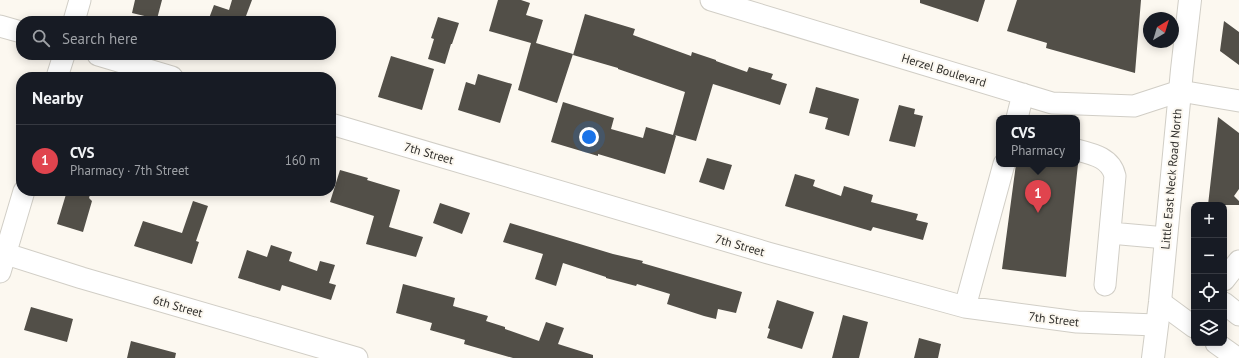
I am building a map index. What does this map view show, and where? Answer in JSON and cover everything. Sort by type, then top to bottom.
[{"type":"main road","name":"Little East Neck Road North","points":[[1153,358],[1160,302],[1190,0]]},
{"type":"street","points":[[75,16],[80,0]]},
{"type":"street","name":"Herzel Boulevard","points":[[711,0],[1052,103],[1134,106],[1180,91]]},
{"type":"street","points":[[0,26],[16,31]]},
{"type":"street","points":[[59,72],[62,60]]},
{"type":"street","points":[[115,60],[155,72]]},
{"type":"street","points":[[1180,91],[1239,101]]},
{"type":"street","points":[[1018,115],[1023,94]]},
{"type":"street","name":"7th Street","points":[[336,125],[768,253],[965,307],[1077,322],[1156,326]]},
{"type":"street","points":[[1080,151],[1095,155],[1110,165],[1115,176],[1105,285]]},
{"type":"street","points":[[965,307],[1003,167]]},
{"type":"street","points":[[2,259],[22,196]]},
{"type":"street","points":[[1110,233],[1166,238]]},
{"type":"street","name":"6th Street","points":[[2,259],[90,280],[357,358]]},
{"type":"street","points":[[1227,276],[1239,261]]},
{"type":"street","points":[[1160,302],[1191,325]]},
{"type":"street","points":[[1227,305],[1239,315]]},
{"type":"street","points":[[1221,346],[1237,355]]},
{"type":"building","points":[[135,0],[162,0],[158,16],[144,16],[132,13]]},
{"type":"building","points":[[232,0],[252,0],[246,16],[210,16],[214,5],[229,10]]},
{"type":"building","points":[[498,0],[521,0],[530,3],[526,15],[543,20],[536,43],[573,54],[557,103],[518,90],[531,43],[489,31]]},
{"type":"building","points":[[920,0],[985,0],[978,22],[920,3]]},
{"type":"building","points":[[1017,0],[1141,0],[1135,73],[1046,48],[1047,43],[1007,31]]},
{"type":"building","points":[[585,14],[635,29],[633,35],[691,56],[692,52],[747,72],[749,67],[773,74],[771,79],[787,84],[780,105],[713,84],[696,141],[675,135],[676,136],[665,174],[551,142],[563,102],[614,118],[611,129],[643,138],[646,127],[673,135],[685,92],[618,68],[573,55]]},
{"type":"building","points":[[438,17],[459,23],[445,64],[428,59],[434,39],[431,38]]},
{"type":"building","points":[[1224,21],[1239,32],[1239,65],[1220,51]]},
{"type":"building","points":[[391,56],[434,69],[422,110],[378,97]]},
{"type":"building","points":[[478,74],[512,84],[500,123],[458,110],[466,82],[475,85]]},
{"type":"building","points":[[816,87],[859,99],[849,136],[825,129],[828,118],[809,113]]},
{"type":"building","points":[[899,105],[915,109],[914,114],[923,116],[915,147],[889,141]]},
{"type":"building","points":[[1218,117],[1239,133],[1239,189],[1234,196],[1239,201],[1239,205],[1227,205],[1227,202],[1208,202]]},
{"type":"building","points":[[707,158],[732,165],[724,190],[699,182]]},
{"type":"building","points":[[1016,167],[1078,167],[1066,277],[1002,269]]},
{"type":"building","points":[[340,170],[368,178],[367,180],[400,190],[389,227],[423,237],[416,257],[366,244],[374,216],[330,202],[332,196],[336,196],[336,183]]},
{"type":"building","points":[[795,174],[815,180],[813,186],[841,196],[844,186],[873,195],[871,202],[918,214],[916,220],[928,223],[923,240],[873,227],[871,231],[785,206]]},
{"type":"building","points":[[65,196],[90,196],[89,198],[92,201],[83,232],[57,224]]},
{"type":"building","points":[[193,201],[208,206],[196,241],[199,242],[192,264],[134,246],[143,221],[182,233]]},
{"type":"building","points":[[440,203],[470,213],[462,234],[433,223]]},
{"type":"building","points":[[510,223],[613,254],[643,261],[642,263],[742,292],[736,313],[718,309],[716,319],[704,316],[667,304],[670,294],[637,284],[636,286],[606,278],[563,263],[556,286],[535,279],[543,254],[503,242]]},
{"type":"building","points":[[271,245],[292,252],[289,261],[317,271],[320,261],[335,265],[329,283],[336,285],[331,300],[282,285],[280,291],[238,278],[247,250],[267,257]]},
{"type":"building","points":[[403,284],[455,298],[453,306],[488,316],[486,321],[539,341],[546,322],[564,328],[558,344],[593,355],[593,358],[513,358],[464,344],[465,340],[430,330],[432,323],[396,313]]},
{"type":"building","points":[[777,300],[814,312],[802,349],[767,338],[770,329],[768,328]]},
{"type":"building","points":[[31,307],[73,319],[67,342],[24,330]]},
{"type":"building","points":[[843,315],[868,322],[859,358],[832,358]]},
{"type":"building","points":[[919,338],[941,344],[938,358],[914,358]]},
{"type":"building","points":[[131,341],[176,353],[175,358],[127,358]]},
{"type":"place","name":"CVS","points":[[1038,213]]}]
